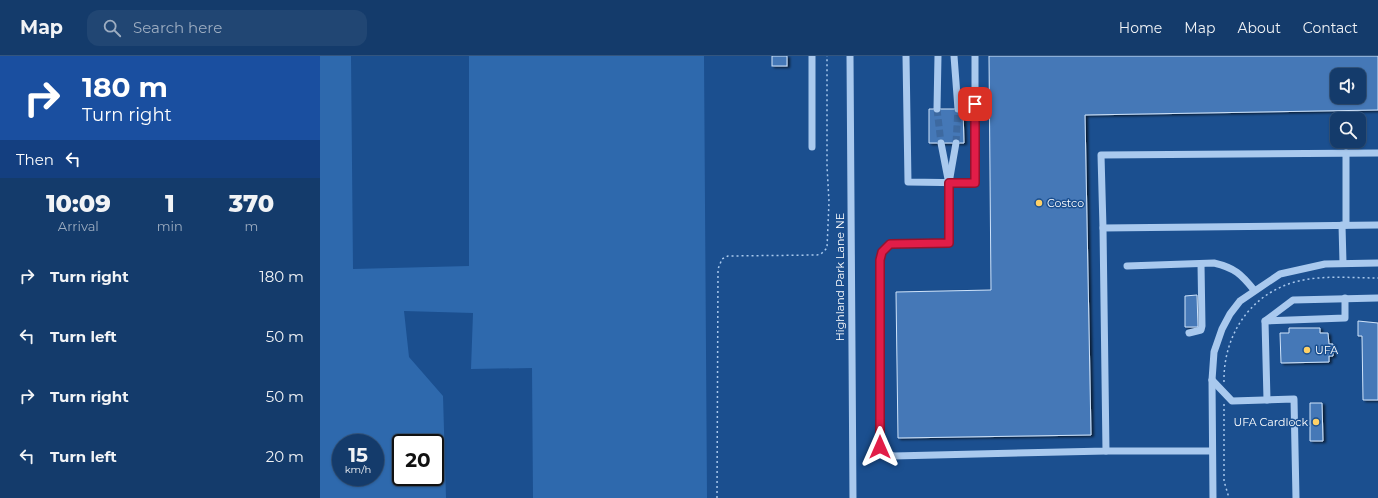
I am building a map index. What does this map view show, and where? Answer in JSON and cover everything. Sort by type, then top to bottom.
[{"type":"street","points":[[812,56],[812,147]]},
{"type":"street","name":"Highland Park Lane NE","points":[[850,56],[853,498]]},
{"type":"street","points":[[906,56],[908,182],[949,183],[975,183],[975,56]]},
{"type":"street","points":[[937,109],[938,56]]},
{"type":"street","points":[[954,56],[958,109]]},
{"type":"street","points":[[941,143],[949,183]]},
{"type":"street","points":[[956,143],[949,183],[949,243],[890,244],[882,252],[880,260],[880,447],[884,452],[894,456],[1212,450]]},
{"type":"street","points":[[1106,452],[1101,154],[1378,153]]},
{"type":"street","points":[[1343,263],[1346,154]]},
{"type":"street","points":[[1103,228],[1378,224]]},
{"type":"street","points":[[1127,266],[1214,263],[1227,266],[1240,273],[1254,290]]},
{"type":"street","points":[[1212,498],[1212,380],[1214,352],[1222,328],[1240,301],[1254,290],[1280,274],[1325,264],[1378,263]]},
{"type":"street","points":[[1189,333],[1201,330],[1202,326],[1201,264]]},
{"type":"street","points":[[1265,321],[1345,318],[1345,298]]},
{"type":"street","points":[[1265,321],[1293,300],[1378,298]]},
{"type":"street","points":[[1265,321],[1267,400]]},
{"type":"street","points":[[1212,380],[1232,401],[1294,400],[1296,498]]},
{"type":"path","points":[[717,498],[718,268],[722,259],[728,256],[817,255],[821,254],[827,248],[829,202],[827,166],[827,56]]},
{"type":"path","points":[[1224,397],[1224,481],[1229,498]]},
{"type":"shaded area","points":[[320,56],[351,56],[353,269],[469,266],[469,56],[704,56],[707,498],[533,498],[532,368],[471,369],[473,313],[404,311],[409,357],[443,396],[446,498],[320,498]]},
{"type":"building","points":[[772,56],[787,56],[787,66],[772,66]]},
{"type":"building","name":"Costco","points":[[989,56],[1378,56],[1378,110],[1085,115],[1091,435],[898,438],[896,292],[991,290]]},
{"type":"building","points":[[929,109],[963,109],[964,143],[929,143]]},
{"type":"building","points":[[1197,295],[1198,327],[1185,327],[1185,296]]},
{"type":"building","name":"UFA","points":[[1358,321],[1378,323],[1378,400],[1363,400],[1362,336],[1358,336]]},
{"type":"building","name":"UFA","points":[[1289,328],[1320,328],[1320,333],[1328,333],[1329,344],[1333,344],[1333,356],[1329,356],[1329,362],[1281,363],[1280,333],[1289,333]]},
{"type":"building","name":"UFA Cardlock","points":[[1310,403],[1322,403],[1323,441],[1310,441]]},
{"type":"tunnel","points":[[937,109],[941,143]]},
{"type":"tunnel","points":[[956,143],[958,109]]},
{"type":"place","name":"Costco","points":[[1039,203]]},
{"type":"place","name":"UFA","points":[[1307,350]]},
{"type":"place","name":"UFA Cardlock","points":[[1316,422]]},
{"type":"route","points":[[880,447],[879,269],[882,252],[886,246],[896,243],[949,243],[949,183],[975,183],[975,104]]}]
